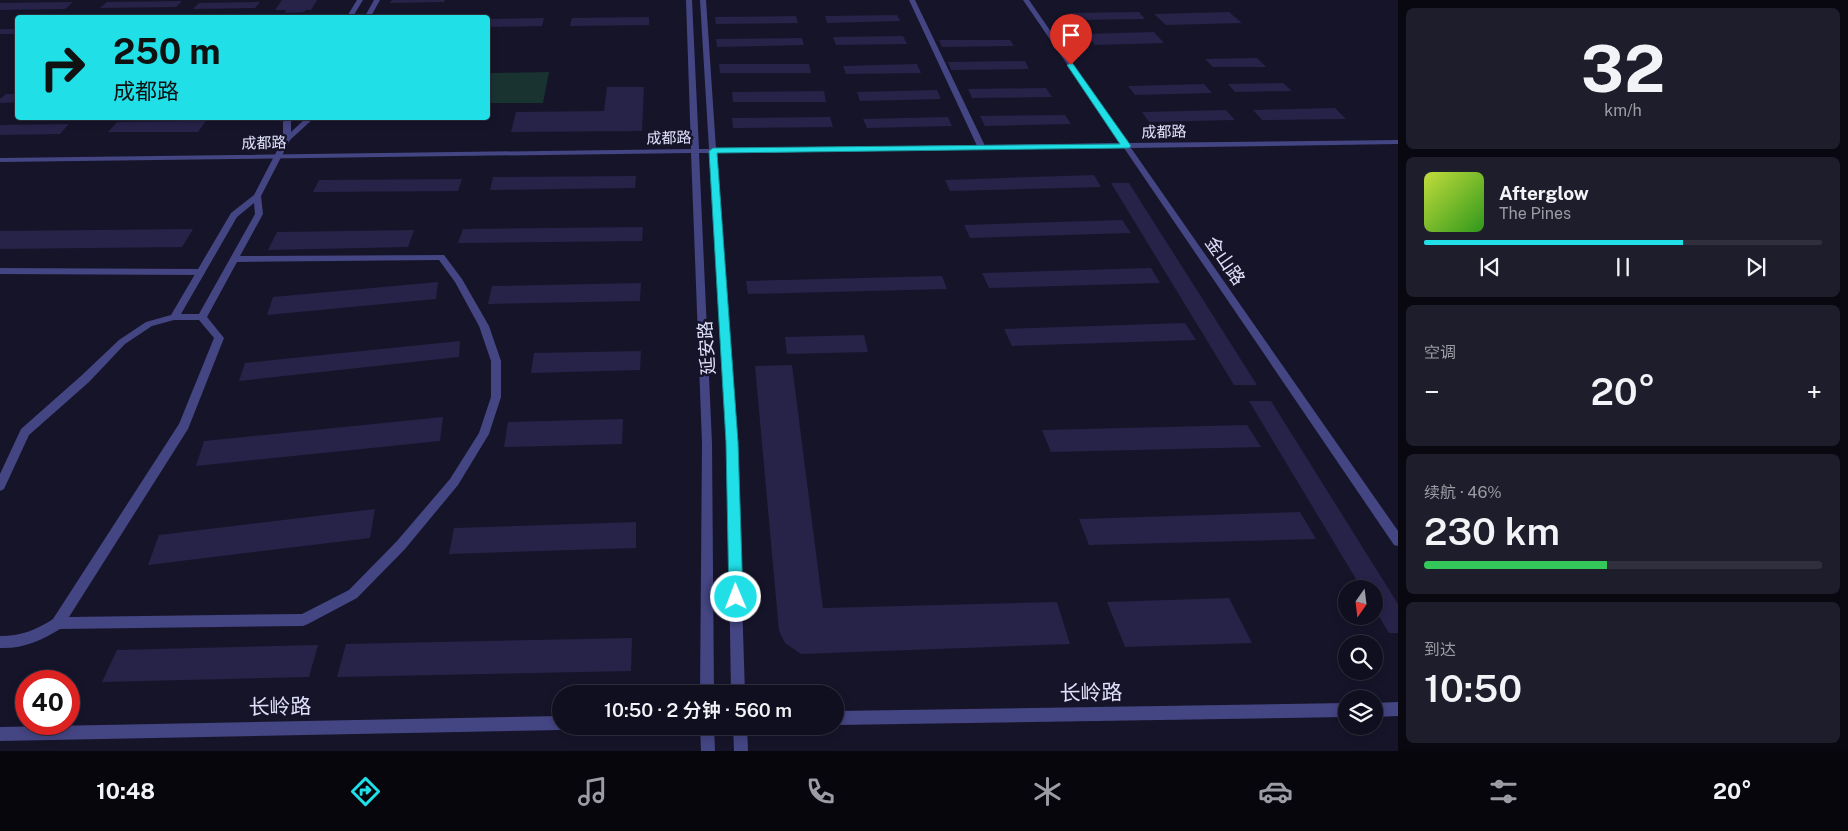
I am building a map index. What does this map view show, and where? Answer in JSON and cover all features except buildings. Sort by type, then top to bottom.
[{"type":"street","points":[[351,15],[360,0]]},
{"type":"street","points":[[369,15],[377,0]]},
{"type":"street","name":"延安路","points":[[690,0],[707,442],[707,685]]},
{"type":"street","name":"延安路","points":[[703,0],[732,442],[738,685]]},
{"type":"street","points":[[912,0],[982,148]]},
{"type":"street","name":"金山路","points":[[1026,0],[1398,541]]},
{"type":"street","points":[[287,139],[288,120]]},
{"type":"street","points":[[174,317],[234,215],[257,196],[287,139],[308,120]]},
{"type":"street","name":"成都路","points":[[0,160],[1398,142]]},
{"type":"street","points":[[202,317],[259,214],[257,196]]},
{"type":"street","points":[[58,623],[303,620],[353,594],[401,545],[454,482],[484,434],[496,397],[496,361],[484,326],[459,281],[441,257],[234,259]]},
{"type":"street","points":[[0,271],[200,272]]},
{"type":"street","points":[[0,486],[25,432],[85,379],[122,342],[149,324],[174,317],[202,317]]},
{"type":"street","points":[[0,642],[9,643],[40,636],[58,623],[184,426],[218,338],[202,317]]},
{"type":"street","points":[[1383,710],[1398,709]]},
{"type":"street","name":"长岭路","points":[[844,718],[1338,710]]},
{"type":"street","name":"长岭路","points":[[0,734],[552,723]]},
{"type":"street","points":[[707,735],[708,751]]},
{"type":"street","points":[[740,735],[741,751]]},
{"type":"green space","points":[[549,72],[543,103],[490,103],[490,73]]},
{"type":"route","points":[[736,597],[732,442],[713,151],[1126,146],[1071,65]]}]
